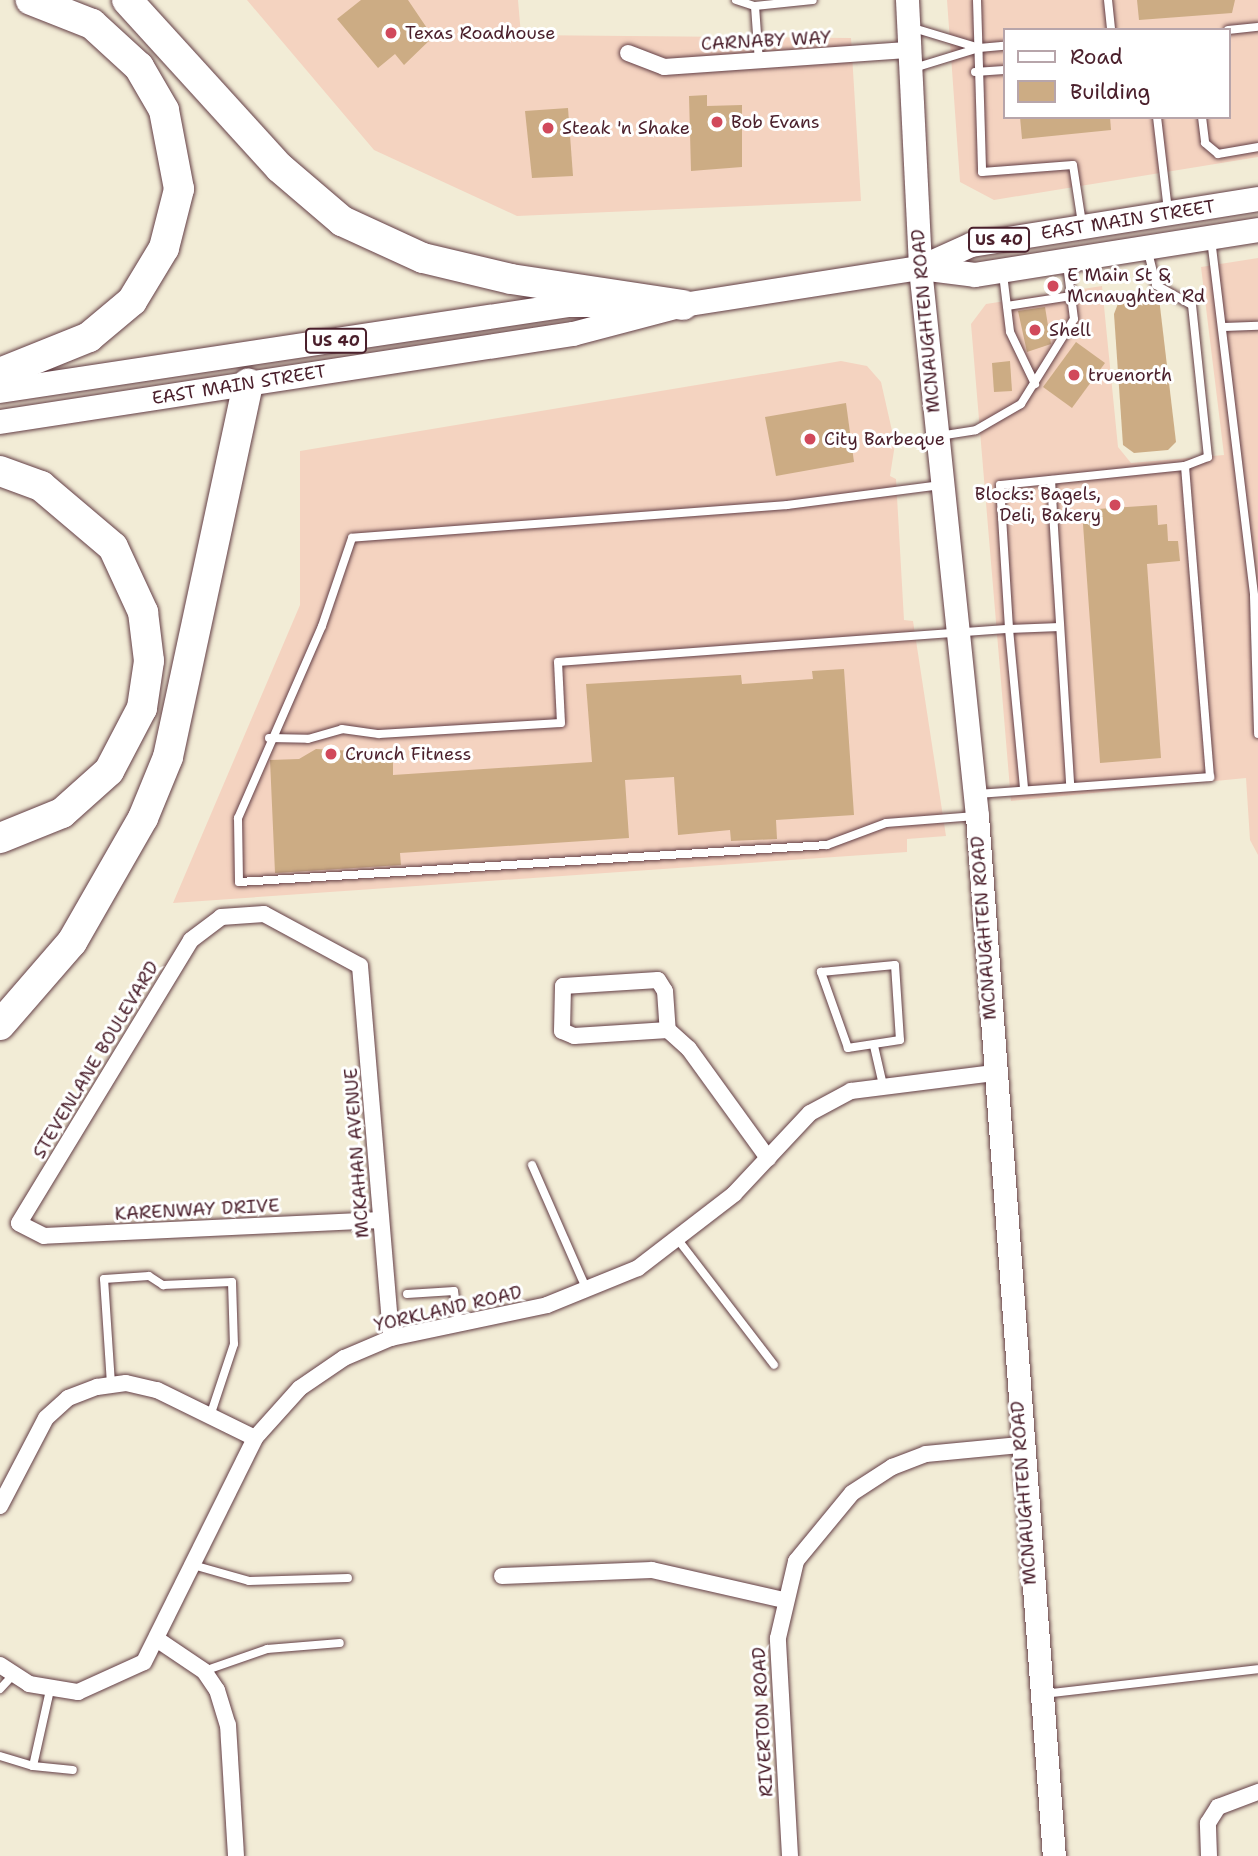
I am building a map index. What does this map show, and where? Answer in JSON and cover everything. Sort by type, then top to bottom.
[{"type":"highway","points":[[0,373],[89,337],[132,301],[164,248],[178,198],[171,132],[139,68],[92,24],[32,0]]},
{"type":"highway","points":[[127,0],[281,168],[342,221],[423,258],[511,279],[683,304]]},
{"type":"highway","points":[[0,1025],[72,942],[143,818],[168,757],[248,383]]},
{"type":"highway","points":[[0,471],[41,486],[113,547],[143,612],[149,662],[142,708],[109,771],[62,813],[0,838]]},
{"type":"main road","name":"EAST MAIN STREET","points":[[920,268],[971,244],[1258,199]]},
{"type":"main road","name":"EAST MAIN STREET","points":[[0,422],[573,334],[683,304],[920,268],[975,275],[1258,230]]},
{"type":"main road","name":"EAST MAIN STREET","points":[[0,391],[568,305],[683,304]]},
{"type":"street","name":"MCNAUGHTEN ROAD","points":[[907,0],[920,268],[976,805],[1020,1445],[1054,1856]]},
{"type":"street","name":"CARNABY WAY","points":[[628,52],[664,67],[910,59]]},
{"type":"street","name":"MCKAHAN AVENUE","points":[[210,921],[264,914],[360,966],[391,1338]]},
{"type":"street","name":"STEVENLANE BOULEVARD","points":[[19,1223],[191,940],[210,921]]},
{"type":"street","points":[[668,1030],[567,1035],[560,1025],[560,990],[571,984],[658,980],[665,991],[668,1030],[689,1049],[768,1158]]},
{"type":"street","name":"YORKLAND ROAD","points":[[50,1690],[78,1692],[125,1676],[158,1640],[256,1438],[300,1388],[344,1358],[391,1338],[459,1325],[587,1291],[679,1241],[768,1158],[810,1113],[882,1082],[994,1073]]},
{"type":"street","name":"KARENWAY DRIVE","points":[[19,1223],[44,1236],[381,1220]]},
{"type":"street","points":[[0,1506],[46,1418],[68,1398],[111,1384],[157,1390],[256,1438]]},
{"type":"street","name":"RIVERTON ROAD","points":[[790,1856],[778,1675],[784,1600],[796,1561],[852,1493],[926,1454],[1020,1445]]},
{"type":"street","points":[[502,1576],[652,1570],[784,1600]]},
{"type":"street","points":[[158,1640],[204,1671],[228,1725],[236,1856]]},
{"type":"street","points":[[6,1670],[50,1690]]},
{"type":"street","points":[[1209,1856],[1208,1823],[1218,1807],[1258,1791]]},
{"type":"lane","points":[[736,0],[755,6],[813,0]]},
{"type":"lane","points":[[977,0],[979,48],[975,72],[982,172],[1073,165],[1083,227]]},
{"type":"lane","points":[[1108,0],[1111,28]]},
{"type":"lane","points":[[755,6],[759,62]]},
{"type":"lane","points":[[908,27],[979,48]]},
{"type":"lane","points":[[1230,30],[1258,27]]},
{"type":"lane","points":[[910,59],[1002,46]]},
{"type":"lane","points":[[975,72],[1002,70]]},
{"type":"lane","points":[[1157,119],[1169,213]]},
{"type":"lane","points":[[1202,119],[1205,143],[1218,154],[1258,147]]},
{"type":"lane","points":[[1211,238],[1255,581],[1258,734]]},
{"type":"lane","points":[[1024,787],[1009,629],[1000,485],[1185,466],[1208,457],[1192,305],[1156,285],[1147,248]]},
{"type":"lane","points":[[936,437],[976,430],[1021,404],[1074,319],[1066,261]]},
{"type":"lane","points":[[1002,271],[1010,332],[1035,384]]},
{"type":"lane","points":[[1007,306],[1071,296]]},
{"type":"lane","points":[[1224,327],[1258,326]]},
{"type":"lane","points":[[941,485],[787,505],[352,538],[322,626],[269,738],[238,818],[239,882],[827,845],[886,823],[976,805],[1024,787],[1210,776],[1185,466]]},
{"type":"lane","points":[[1051,480],[1070,785]]},
{"type":"lane","points":[[269,738],[308,739],[342,729],[379,734],[561,723],[558,662],[958,632],[1060,627]]},
{"type":"lane","points":[[895,965],[900,1040],[874,1046],[848,1048],[821,972],[895,965]]},
{"type":"lane","points":[[874,1046],[882,1082]]},
{"type":"lane","points":[[532,1165],[587,1291]]},
{"type":"lane","points":[[679,1241],[774,1365]]},
{"type":"lane","points":[[111,1384],[104,1279],[149,1276],[163,1285],[232,1282],[234,1344],[210,1416]]},
{"type":"lane","points":[[407,1294],[454,1291],[459,1325]]},
{"type":"lane","points":[[193,1565],[249,1581],[348,1578]]},
{"type":"lane","points":[[204,1671],[267,1649],[340,1643]]},
{"type":"lane","points":[[1040,1695],[1258,1669]]},
{"type":"lane","points":[[0,1689],[6,1670]]},
{"type":"lane","points":[[33,1766],[50,1690]]},
{"type":"lane","points":[[0,1756],[33,1766],[73,1770]]},
{"type":"shaded area","points":[[247,0],[518,0],[521,35],[851,38],[861,201],[517,216],[374,150]]},
{"type":"shaded area","points":[[947,0],[1258,0],[1258,157],[994,200],[960,182]]},
{"type":"shaded area","points":[[1258,258],[1258,855],[1250,840],[1246,778],[1011,801],[971,324],[986,304],[1102,286],[1118,447],[1131,463],[1224,455],[1201,267]]},
{"type":"shaded area","points":[[841,361],[867,366],[881,382],[895,444],[890,476],[896,479],[904,620],[913,621],[946,836],[907,839],[907,852],[173,903],[300,605],[300,451]]},
{"type":"building","name":"Texas Roadhouse","points":[[361,0],[408,0],[433,37],[404,65],[395,54],[378,68],[337,19]]},
{"type":"building","points":[[1137,0],[1235,0],[1232,13],[1139,20]]},
{"type":"building","name":"Bob Evans","points":[[707,95],[707,106],[742,105],[742,167],[691,171],[689,96]]},
{"type":"building","name":"Steak 'n Shake","points":[[568,108],[573,176],[532,178],[525,111]]},
{"type":"building","points":[[1020,119],[1110,119],[1111,130],[1022,139]]},
{"type":"building","points":[[1159,298],[1176,442],[1168,450],[1134,453],[1123,445],[1114,314],[1119,301]]},
{"type":"building","name":"Shell","points":[[1045,307],[1051,344],[1027,352],[1018,311]]},
{"type":"building","name":"truenorth","points":[[1076,342],[1105,363],[1072,408],[1043,387]]},
{"type":"building","points":[[1010,361],[1012,391],[994,392],[992,363]]},
{"type":"building","name":"City Barbeque","points":[[846,403],[854,462],[776,476],[765,417]]},
{"type":"building","points":[[1157,505],[1158,525],[1167,524],[1168,541],[1178,541],[1180,561],[1147,564],[1161,758],[1100,763],[1082,510]]},
{"type":"building","points":[[844,669],[854,815],[776,820],[777,839],[731,841],[730,830],[678,835],[674,777],[625,780],[629,838],[400,853],[401,865],[275,873],[270,760],[299,759],[316,749],[393,753],[393,775],[592,762],[586,684],[741,675],[742,684],[813,679],[812,671]]},
{"type":"place","name":"Texas Roadhouse","points":[[391,33]]},
{"type":"place","name":"Bob Evans","points":[[717,122]]},
{"type":"place","name":"Steak 'n Shake","points":[[548,128]]},
{"type":"place","name":"E Main St & Mcnaughten Rd","points":[[1053,286]]},
{"type":"place","name":"Shell","points":[[1035,330]]},
{"type":"place","name":"truenorth","points":[[1074,375]]},
{"type":"place","name":"City Barbeque","points":[[810,439]]},
{"type":"place","name":"Blocks: Bagels, Deli, Bakery","points":[[1115,505]]},
{"type":"place","name":"Crunch Fitness","points":[[331,754]]}]
